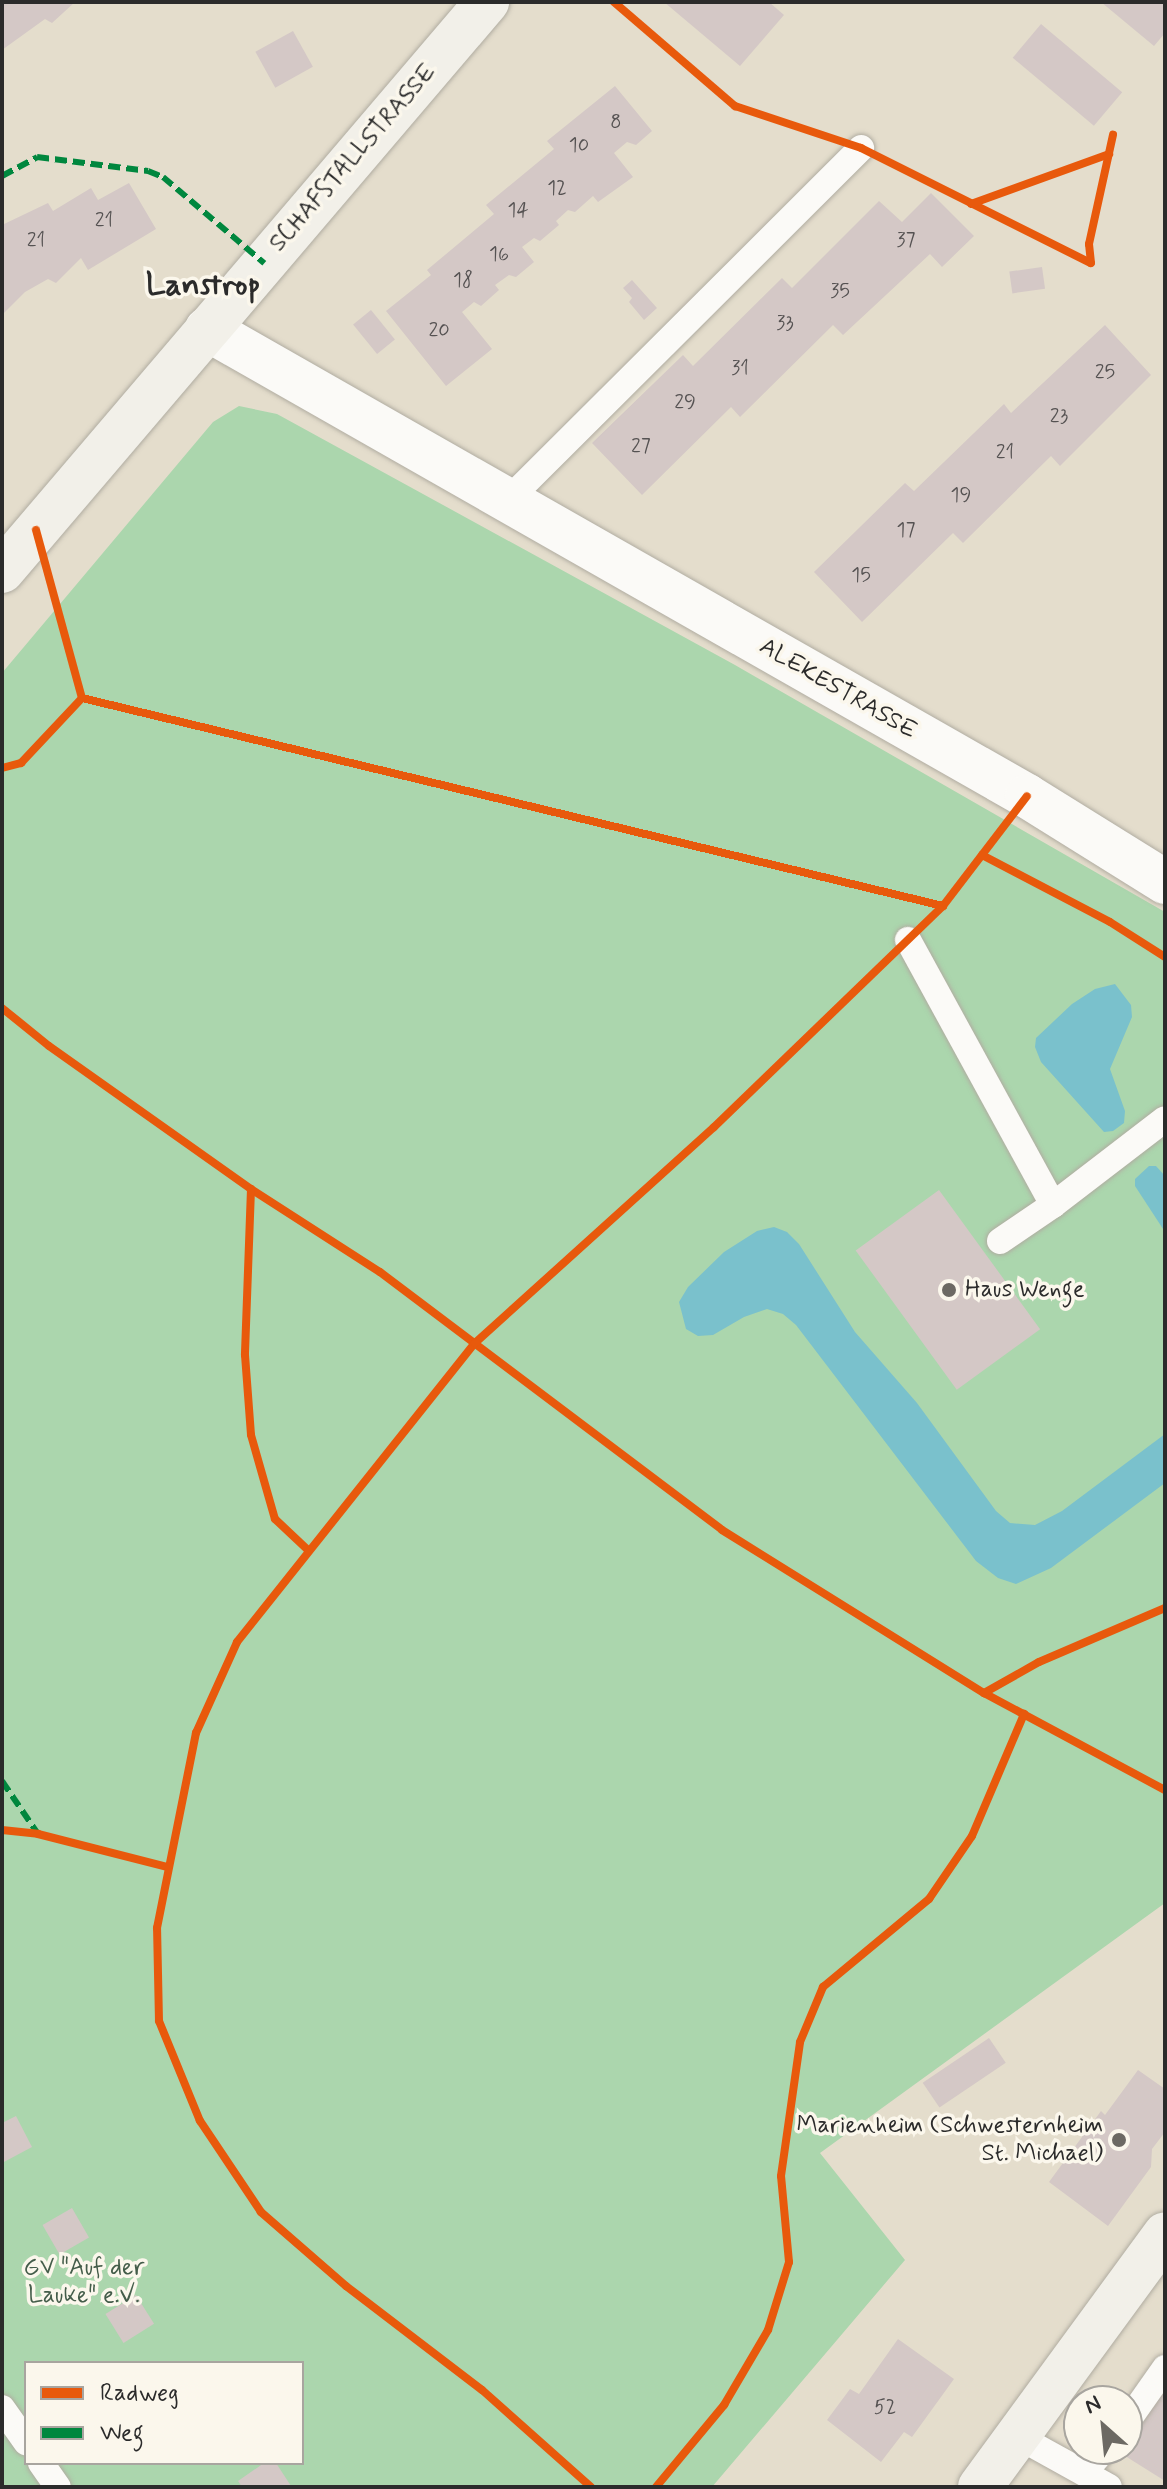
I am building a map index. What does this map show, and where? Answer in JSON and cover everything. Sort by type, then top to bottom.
[{"type":"street","name":"SCHAFSTALLSTRASSE","points":[[2,571],[487,2]]},
{"type":"street","name":"ALEKESTRASSE","points":[[207,329],[1027,796],[1165,882]]},
{"type":"street","points":[[980,2487],[1165,2234]]},
{"type":"lane","points":[[507,501],[861,148]]},
{"type":"lane","points":[[908,940],[1053,1205]]},
{"type":"lane","points":[[1000,1241],[1053,1205],[1165,1119]]},
{"type":"lane","points":[[1143,2399],[1165,2368]]},
{"type":"lane","points":[[2,2408],[24,2439]]},
{"type":"lane","points":[[1017,2436],[1109,2487]]},
{"type":"lane","points":[[42,2465],[58,2487]]},
{"type":"lane","points":[[1084,2472],[1090,2465]]},
{"type":"green space","name":"GV \"Auf der Lauke\" e.V.","points":[[239,406],[277,414],[735,665],[1165,912],[1165,1903],[820,2153],[905,2260],[712,2487],[2,2487],[2,673],[213,422]]},
{"type":"water","points":[[1115,984],[1131,1005],[1132,1017],[1110,1069],[1125,1111],[1124,1123],[1113,1131],[1104,1132],[1041,1062],[1035,1047],[1036,1038],[1072,1004],[1095,989]]},
{"type":"water","points":[[1149,1166],[1156,1166],[1165,1176],[1165,1232],[1135,1186],[1135,1179]]},
{"type":"water","points":[[774,1227],[787,1232],[799,1244],[855,1332],[917,1403],[996,1511],[1010,1523],[1035,1525],[1062,1511],[1165,1434],[1165,1483],[1051,1568],[1016,1584],[998,1578],[976,1561],[796,1325],[783,1314],[767,1309],[744,1317],[713,1335],[698,1336],[686,1329],[679,1302],[688,1287],[724,1252],[757,1231]]},
{"type":"building","points":[[2,2],[75,2],[52,23],[45,19],[2,50]]},
{"type":"building","points":[[664,2],[769,2],[784,15],[740,66]]},
{"type":"building","points":[[1101,2],[1165,2],[1165,33],[1154,46]]},
{"type":"building","points":[[1041,24],[1122,92],[1094,126],[1013,58]]},
{"type":"building","points":[[293,31],[313,67],[275,88],[255,52]]},
{"type":"building","points":[[615,86],[652,131],[636,145],[627,142],[614,153],[633,177],[598,202],[593,196],[575,212],[568,210],[556,221],[559,225],[540,241],[534,238],[522,247],[534,262],[516,277],[509,275],[495,285],[499,290],[481,306],[474,302],[462,312],[492,349],[446,386],[386,311],[431,275],[427,270],[494,214],[486,205],[554,149],[547,141]]},
{"type":"building","points":[[129,183],[156,229],[88,270],[81,258],[56,283],[48,279],[25,292],[2,315],[2,225],[48,203],[53,211],[91,188],[98,200]]},
{"type":"building","points":[[931,193],[974,236],[942,267],[930,254],[843,335],[833,325],[740,417],[731,407],[642,495],[592,443],[683,355],[693,366],[782,278],[792,288],[879,201],[902,222]]},
{"type":"building","points":[[1042,267],[1045,289],[1012,293],[1009,272]]},
{"type":"building","points":[[632,280],[657,308],[644,320],[629,302],[632,298],[623,288]]},
{"type":"building","points":[[371,310],[395,340],[377,354],[353,324]]},
{"type":"building","points":[[1105,325],[1151,375],[1060,466],[1051,456],[963,543],[953,533],[862,622],[814,572],[905,483],[914,491],[1004,404],[1011,413]]},
{"type":"building","name":"Haus Wenge","points":[[939,1190],[1040,1329],[957,1390],[856,1251]]},
{"type":"building","points":[[989,2038],[1006,2063],[939,2108],[923,2083]]},
{"type":"building","name":"Marienheim (Schwesternheim St. Michael)","points":[[1138,2070],[1165,2089],[1165,2132],[1152,2149],[1151,2167],[1108,2226],[1049,2182],[1101,2111],[1105,2115]]},
{"type":"building","points":[[16,2116],[32,2147],[2,2163],[2,2123]]},
{"type":"building","points":[[72,2208],[89,2237],[60,2254],[43,2225]]},
{"type":"building","points":[[136,2295],[154,2324],[123,2343],[105,2314]]},
{"type":"building","points":[[898,2339],[954,2379],[912,2437],[904,2432],[881,2462],[827,2420],[850,2389],[859,2394]]},
{"type":"building","points":[[1165,2384],[1165,2481],[1140,2465],[1143,2465],[1143,2420]]},
{"type":"building","points":[[261,2465],[277,2465],[291,2486],[242,2487],[238,2481]]},
{"type":"marked path","points":[[2,176],[37,157],[148,171],[163,177],[264,263]]},
{"type":"marked path","points":[[2,1781],[38,1834]]},
{"type":"cycle path","points":[[614,2],[735,106],[861,148],[1091,263],[1089,244],[1113,135]]},
{"type":"cycle path","points":[[971,204],[1109,154]]},
{"type":"cycle path","points":[[36,530],[82,698],[943,906]]},
{"type":"cycle path","points":[[2,768],[21,763],[82,698]]},
{"type":"cycle path","points":[[591,2487],[482,2390],[346,2286],[261,2212],[200,2121],[159,2021],[157,1928],[196,1733],[237,1642],[475,1343],[714,1127],[943,906],[1027,796]]},
{"type":"cycle path","points":[[982,855],[1110,922],[1165,957]]},
{"type":"cycle path","points":[[2,1008],[49,1046],[251,1189],[380,1272],[722,1530],[984,1693],[1165,1790]]},
{"type":"cycle path","points":[[251,1189],[245,1355],[251,1435],[275,1519],[308,1550]]},
{"type":"cycle path","points":[[984,1693],[1039,1662],[1165,1608]]},
{"type":"cycle path","points":[[656,2487],[724,2405],[768,2330],[789,2262],[781,2176],[800,2042],[823,1987],[929,1899],[972,1836],[1024,1714]]},
{"type":"cycle path","points":[[2,1830],[38,1834],[167,1867]]},
{"type":"place","name":"Haus Wenge","points":[[949,1290]]},
{"type":"place","name":"Marienheim (Schwesternheim St. Michael)","points":[[1119,2140]]},
{"type":"district","name":"Lanstrop","points":[[203,285]]}]
